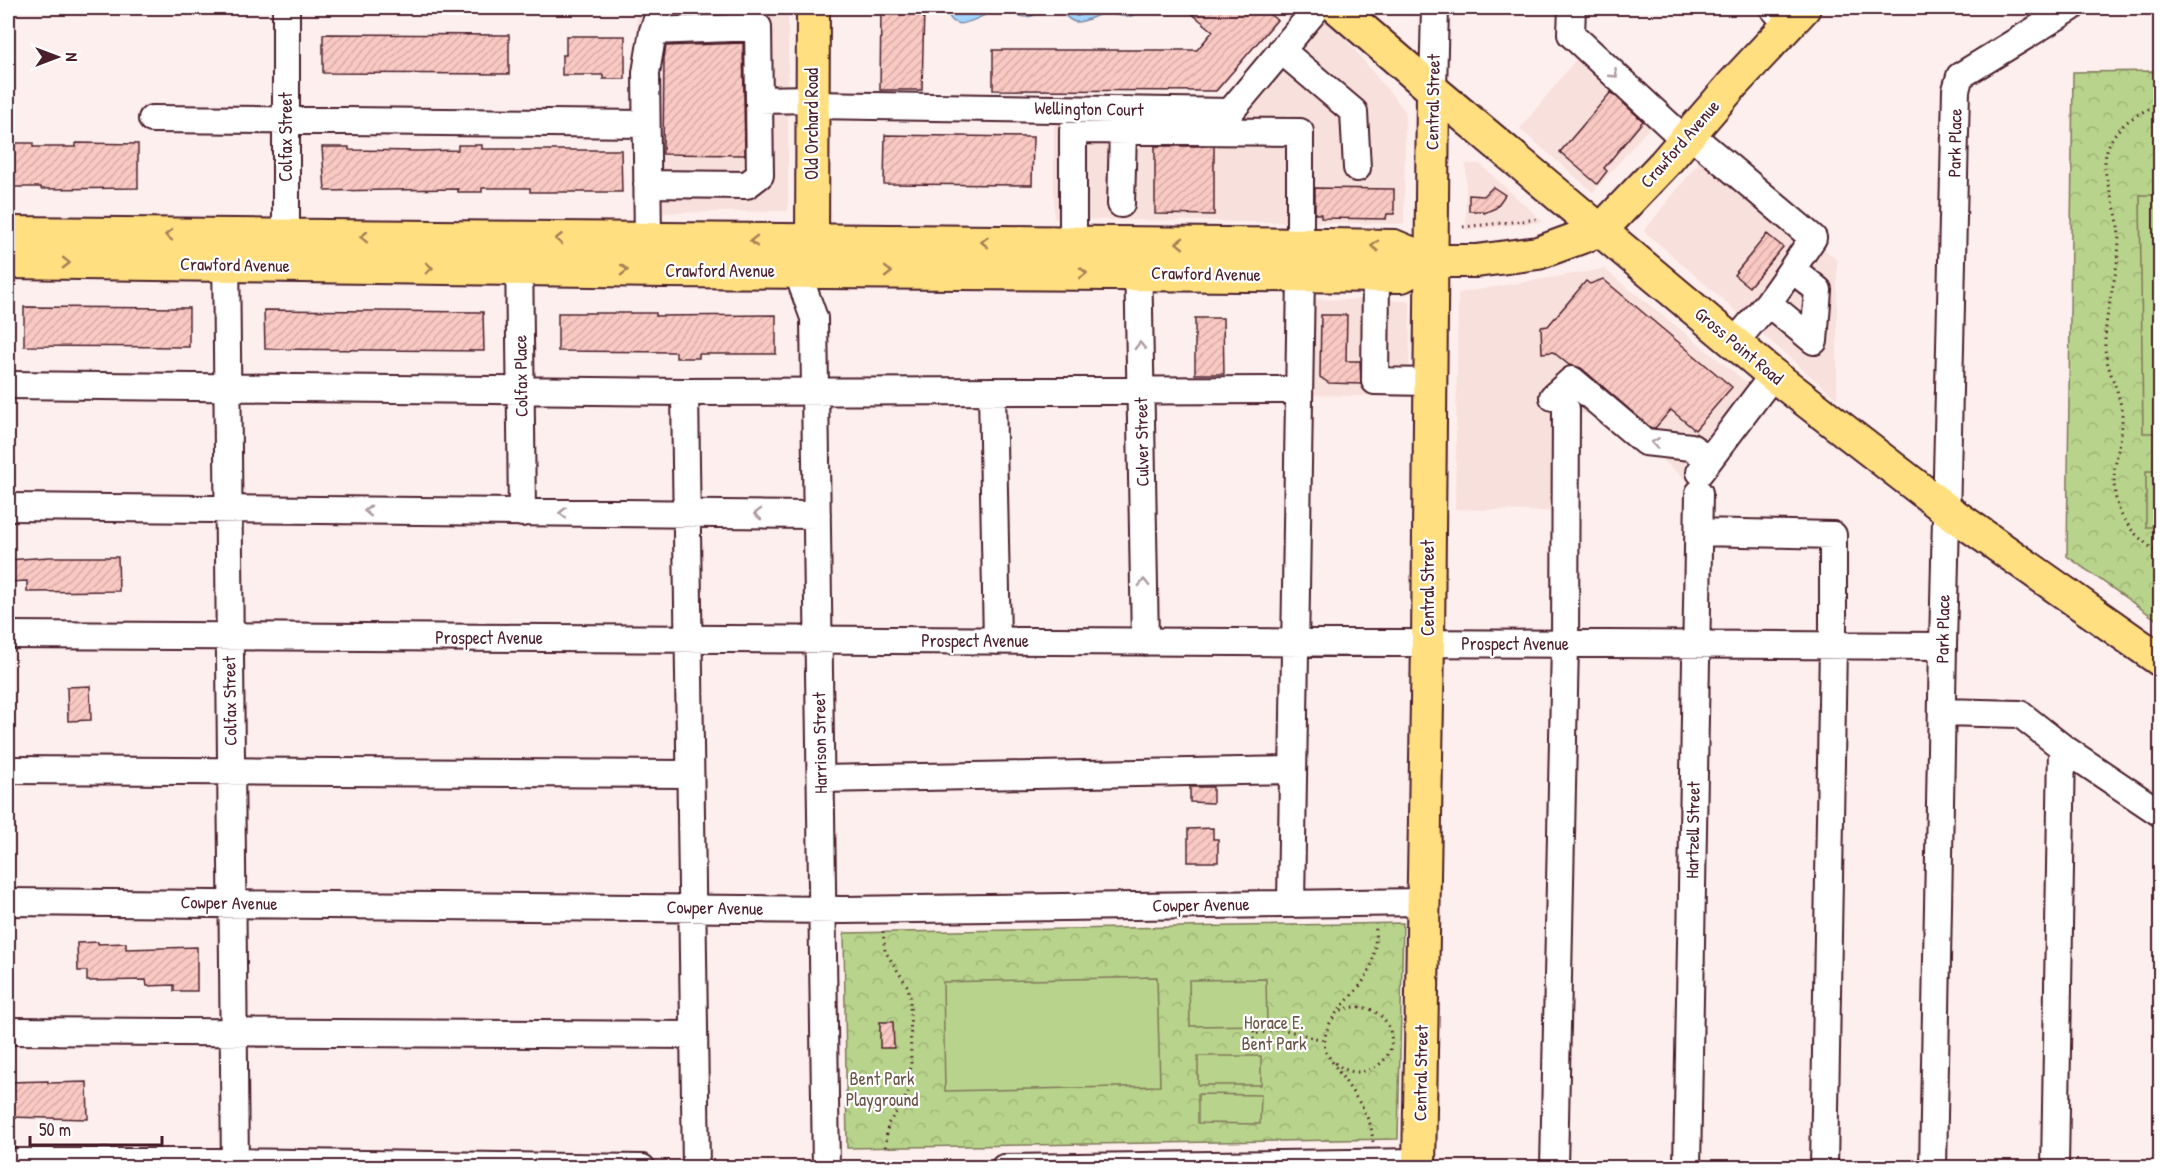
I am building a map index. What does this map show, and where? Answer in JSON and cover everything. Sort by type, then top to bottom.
[{"type":"main road","name":"Old Orchard Road","points":[[798,271],[812,241],[813,8]]},
{"type":"main road","name":"Gross Point Road","points":[[1338,8],[1773,375],[1947,510],[2160,660]]},
{"type":"main road","name":"Crawford Avenue","points":[[519,254],[648,240],[1394,246],[1430,261],[1476,261],[1538,253],[1601,230],[1733,84],[1788,13]]},
{"type":"main road","name":"Central Street","points":[[1419,1165],[1428,643],[1433,90]]},
{"type":"main road","name":"Crawford Avenue","points":[[8,233],[226,250],[519,254],[798,271],[1402,276],[1430,261]]},
{"type":"main road","points":[[812,241],[830,271]]},
{"type":"main road","name":"Crawford Avenue","points":[[8,262],[226,250]]},
{"type":"street","name":"Colfax Street","points":[[286,8],[286,251]]},
{"type":"street","name":"Wellington Court","points":[[813,102],[1230,112],[1317,8]]},
{"type":"street","name":"Central Street","points":[[1433,90],[1435,8]]},
{"type":"street","points":[[1572,8],[1571,34],[1687,137],[1813,238],[1768,303],[1734,343]]},
{"type":"street","name":"Park Place","points":[[1933,1167],[1942,646],[1956,90],[1960,76],[2071,8]]},
{"type":"street","points":[[647,184],[747,185],[760,175],[758,27],[657,19],[645,73],[648,240]]},
{"type":"street","points":[[1281,50],[1354,112],[1357,168]]},
{"type":"street","points":[[759,100],[813,102]]},
{"type":"street","points":[[152,119],[646,123]]},
{"type":"street","points":[[1073,242],[1073,130],[1300,132],[1300,244]]},
{"type":"street","points":[[1121,204],[1123,131]]},
{"type":"street","name":"Culver Street","points":[[1138,243],[1145,642]]},
{"type":"street","name":"Colfax Street","points":[[226,250],[235,1165]]},
{"type":"street","name":"Colfax Place","points":[[519,254],[522,513]]},
{"type":"street","points":[[1768,303],[1814,341],[1818,290],[1792,269]]},
{"type":"street","name":"Harrison Street","points":[[798,271],[814,318],[826,1167]]},
{"type":"street","name":"Harrison Street","points":[[814,318],[830,271]]},
{"type":"street","points":[[1291,904],[1301,275]]},
{"type":"street","points":[[1376,276],[1375,381],[1429,382]]},
{"type":"street","points":[[1703,475],[1773,375]]},
{"type":"street","points":[[1554,1167],[1565,644],[1560,403],[1572,380],[1645,442],[1691,447],[1703,475]]},
{"type":"street","points":[[8,385],[521,388],[685,392],[1299,390]]},
{"type":"street","points":[[992,391],[997,641]]},
{"type":"street","points":[[685,392],[696,1167]]},
{"type":"street","name":"Hartzell Street","points":[[1687,1167],[1699,532],[1703,475]]},
{"type":"street","points":[[8,507],[817,515]]},
{"type":"street","points":[[1699,532],[1833,536],[1824,1167]]},
{"type":"street","name":"Prospect Avenue","points":[[8,635],[1942,646]]},
{"type":"street","points":[[1942,712],[2020,714],[2062,747],[2160,813]]},
{"type":"street","points":[[2055,1167],[2062,747]]},
{"type":"street","points":[[8,770],[690,774]]},
{"type":"street","points":[[820,779],[1293,770]]},
{"type":"street","name":"Cowper Avenue","points":[[8,902],[823,909],[1423,902]]},
{"type":"street","points":[[8,1031],[694,1035]]},
{"type":"street","points":[[8,1162],[642,1167]]},
{"type":"street","points":[[1004,1167],[1419,1165]]},
{"type":"path","points":[[2160,104],[2131,118],[2120,128],[2111,140],[2106,155],[2106,176],[2118,226],[2118,255],[2104,344],[2120,398],[2122,420],[2115,469],[2116,495],[2122,519],[2134,535],[2160,554]]},
{"type":"path","points":[[1463,227],[1540,219]]},
{"type":"path","points":[[1373,1142],[1371,1126],[1364,1108],[1325,1051],[1323,1040],[1331,1018],[1365,979],[1371,968],[1375,954],[1376,922]]},
{"type":"path","points":[[882,928],[885,951],[908,987],[911,1019],[909,1090],[888,1124],[885,1149]]},
{"type":"path","points":[[1331,1018],[1340,1010],[1351,1007],[1374,1010],[1384,1017],[1391,1028],[1392,1038],[1391,1047],[1385,1059],[1373,1069],[1359,1072],[1343,1070],[1331,1060]]},
{"type":"path","points":[[1252,1045],[1253,1025]]},
{"type":"path","points":[[1254,1034],[1282,1029],[1323,1040]]},
{"type":"shaded area","points":[[637,8],[788,8],[788,211],[635,213]]},
{"type":"shaded area","points":[[1324,13],[1405,111],[1404,224],[1054,219],[1054,124],[1239,123]]},
{"type":"shaded area","points":[[1582,52],[1661,114],[1593,192],[1520,129]]},
{"type":"shaded area","points":[[1707,152],[1837,260],[1837,399],[1644,231]]},
{"type":"shaded area","points":[[1466,164],[1480,164],[1543,222],[1466,230]]},
{"type":"shaded area","points":[[1604,269],[1758,391],[1688,481],[1606,414],[1566,413],[1566,512],[1455,509],[1458,293]]},
{"type":"shaded area","points":[[1307,299],[1410,301],[1409,397],[1307,395]]},
{"type":"green space","points":[[2160,71],[2160,622],[2067,556],[2073,72]]},
{"type":"green space","points":[[2140,195],[2160,195],[2160,433],[2143,433]]},
{"type":"green space","points":[[2146,471],[2160,471],[2160,527],[2146,527]]},
{"type":"green space","name":"Horace E. Bent Park","points":[[1403,923],[1398,1139],[847,1148],[844,933]]},
{"type":"green space","points":[[1157,977],[1160,1086],[945,1091],[943,982]]},
{"type":"green space","points":[[1266,979],[1267,1025],[1190,1026],[1189,980]]},
{"type":"green space","points":[[1198,1056],[1261,1056],[1261,1085],[1198,1085]]},
{"type":"green space","points":[[1198,1094],[1261,1095],[1260,1124],[1198,1123]]},
{"type":"water","points":[[947,8],[1053,8],[1027,17],[995,11],[960,24],[954,22]]},
{"type":"water","points":[[1053,8],[1141,8],[1131,16],[1104,14],[1076,22]]},
{"type":"building","points":[[881,8],[924,8],[922,90],[880,90]]},
{"type":"building","points":[[1185,8],[1261,8],[1277,20],[1216,91],[993,90],[993,50],[1197,50],[1213,31]]},
{"type":"building","points":[[323,34],[509,35],[509,74],[323,73]]},
{"type":"building","points":[[566,36],[625,36],[625,79],[603,79],[603,75],[562,75],[562,55],[566,55]]},
{"type":"building","points":[[743,43],[745,155],[663,154],[666,46]]},
{"type":"building","points":[[1611,92],[1643,121],[1604,168],[1607,171],[1597,184],[1560,152]]},
{"type":"building","points":[[885,135],[1033,137],[1032,185],[884,184]]},
{"type":"building","points":[[11,143],[33,143],[33,147],[76,147],[76,143],[138,144],[138,188],[11,187]]},
{"type":"building","points":[[458,145],[482,145],[482,149],[621,150],[622,192],[530,192],[530,188],[482,188],[482,192],[458,192],[458,189],[325,191],[322,147],[349,147],[349,150],[419,151],[458,150]]},
{"type":"building","points":[[1155,146],[1214,146],[1214,215],[1155,214]]},
{"type":"building","points":[[1493,187],[1505,195],[1496,208],[1484,213],[1469,211],[1469,195],[1484,196]]},
{"type":"building","points":[[1315,188],[1394,189],[1394,214],[1387,214],[1386,219],[1321,218],[1321,214],[1315,214]]},
{"type":"building","points":[[1767,234],[1783,247],[1749,287],[1734,275]]},
{"type":"building","points":[[1603,279],[1732,387],[1695,430],[1671,410],[1655,428],[1651,428],[1581,368],[1569,365],[1553,352],[1542,353],[1541,327],[1548,326],[1586,281],[1590,284]]},
{"type":"building","points":[[24,307],[189,308],[189,347],[24,346]]},
{"type":"building","points":[[264,310],[483,312],[484,351],[265,349]]},
{"type":"building","points":[[558,313],[656,313],[656,316],[776,315],[776,354],[699,354],[699,358],[676,358],[676,352],[558,351]]},
{"type":"building","points":[[1321,315],[1347,315],[1346,361],[1360,361],[1361,384],[1329,383],[1320,377]]},
{"type":"building","points":[[1195,318],[1223,318],[1224,374],[1195,374]]},
{"type":"building","points":[[49,557],[118,557],[119,591],[27,592],[27,581],[8,582],[8,560]]},
{"type":"building","points":[[90,686],[91,720],[68,721],[67,687]]},
{"type":"building","points":[[1190,787],[1213,787],[1213,803],[1190,802]]},
{"type":"building","points":[[1213,828],[1213,839],[1218,839],[1218,862],[1188,862],[1188,829]]},
{"type":"building","points":[[98,942],[98,944],[126,943],[126,949],[197,947],[197,991],[174,991],[174,985],[147,986],[146,980],[87,981],[87,971],[78,971],[77,943]]},
{"type":"building","points":[[880,1022],[893,1022],[894,1048],[880,1048]]},
{"type":"building","points":[[48,1081],[48,1083],[87,1082],[88,1119],[8,1117],[8,1082]]},
{"type":"park label","name":"Bent Park Playground","points":[[882,1089]]}]
